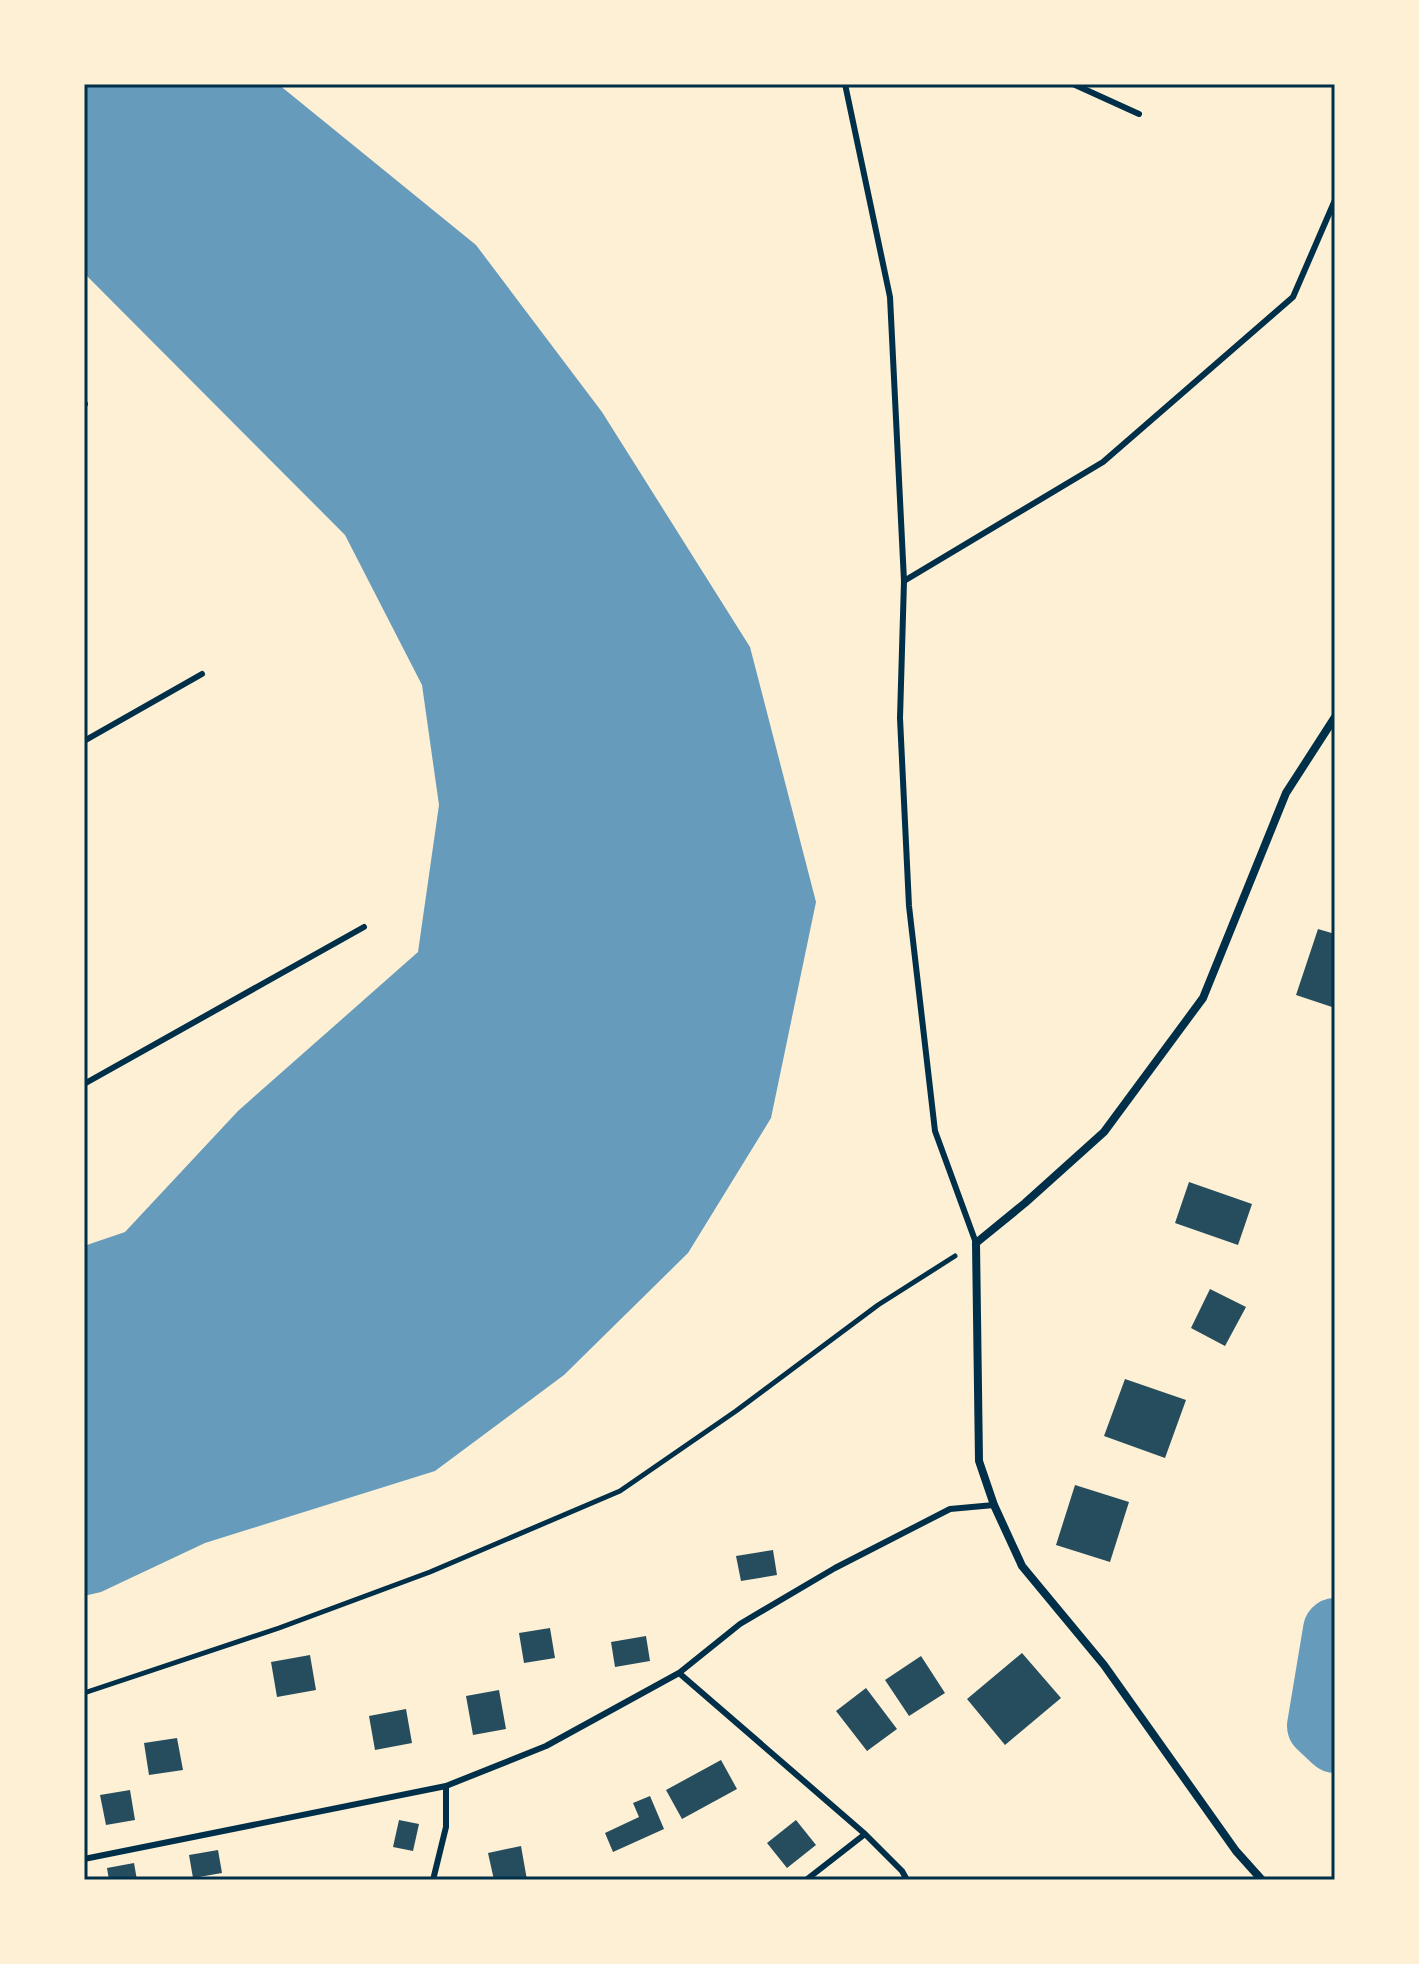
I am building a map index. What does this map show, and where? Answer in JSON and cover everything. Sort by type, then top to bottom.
[{"type":"street","points":[[1262,1880],[1236,1851],[1104,1665],[1022,1566],[994,1505],[979,1461],[976,1243],[1104,1132],[1203,998],[1286,793],[1335,717]]},
{"type":"lane","points":[[845,84],[890,297],[904,581],[900,718],[909,906],[935,1131],[976,1243]]},
{"type":"lane","points":[[1073,84],[1139,114]]},
{"type":"lane","points":[[904,581],[1103,462],[1293,297],[1335,200]]},
{"type":"lane","points":[[84,741],[202,674]]},
{"type":"lane","points":[[84,1084],[364,927]]},
{"type":"lane","points":[[84,1859],[446,1786],[546,1746],[679,1673],[740,1624],[835,1568],[950,1509],[994,1505]]},
{"type":"lane","points":[[679,1673],[865,1834],[907,1880]]},
{"type":"lane","points":[[433,1880],[446,1827],[446,1786]]},
{"type":"lane","points":[[806,1880],[865,1834]]},
{"type":"path","points":[[84,1693],[279,1628],[430,1572],[620,1491],[736,1411],[878,1305],[976,1243]]},
{"type":"water","points":[[84,84],[278,84],[476,245],[602,412],[750,647],[816,902],[771,1118],[688,1253],[564,1375],[435,1471],[205,1543],[101,1592],[84,1596],[84,1246],[125,1232],[238,1111],[418,952],[439,805],[422,685],[345,535],[84,273]]},
{"type":"building","points":[[1318,929],[1335,934],[1335,1008],[1296,995]]},
{"type":"building","points":[[1189,1182],[1252,1204],[1238,1245],[1175,1223]]},
{"type":"building","points":[[1210,1289],[1246,1307],[1225,1346],[1191,1328]]},
{"type":"building","points":[[1125,1379],[1186,1400],[1165,1458],[1104,1436]]},
{"type":"building","points":[[1075,1485],[1129,1502],[1110,1562],[1056,1545]]},
{"type":"building","points":[[773,1550],[777,1575],[741,1581],[736,1556]]},
{"type":"building","points":[[550,1628],[555,1658],[524,1663],[519,1633]]},
{"type":"building","points":[[646,1636],[650,1661],[615,1667],[611,1642]]},
{"type":"building","points":[[1022,1653],[1061,1698],[1005,1745],[967,1699]]},
{"type":"building","points":[[310,1655],[316,1690],[277,1697],[271,1662]]},
{"type":"building","points":[[921,1656],[945,1693],[909,1716],[885,1680]]},
{"type":"building","points":[[866,1688],[897,1729],[867,1751],[836,1711]]},
{"type":"building","points":[[499,1690],[506,1729],[473,1735],[466,1696]]},
{"type":"building","points":[[406,1709],[412,1743],[375,1750],[369,1716]]},
{"type":"building","points":[[177,1738],[183,1770],[149,1775],[144,1743]]},
{"type":"building","points":[[721,1760],[737,1789],[682,1819],[666,1790]]},
{"type":"building","points":[[130,1790],[135,1820],[106,1825],[100,1795]]},
{"type":"building","points":[[650,1796],[664,1829],[613,1852],[605,1833],[639,1817],[633,1803]]},
{"type":"building","points":[[399,1820],[419,1824],[413,1851],[393,1847]]},
{"type":"building","points":[[796,1820],[816,1845],[787,1868],[767,1843]]},
{"type":"building","points":[[521,1846],[527,1880],[494,1880],[488,1853]]},
{"type":"building","points":[[218,1850],[222,1873],[193,1878],[189,1855]]},
{"type":"building","points":[[134,1863],[137,1880],[109,1880],[107,1868]]},
{"type":"waterway","points":[[1335,1630],[1319,1726],[1335,1741]]}]
